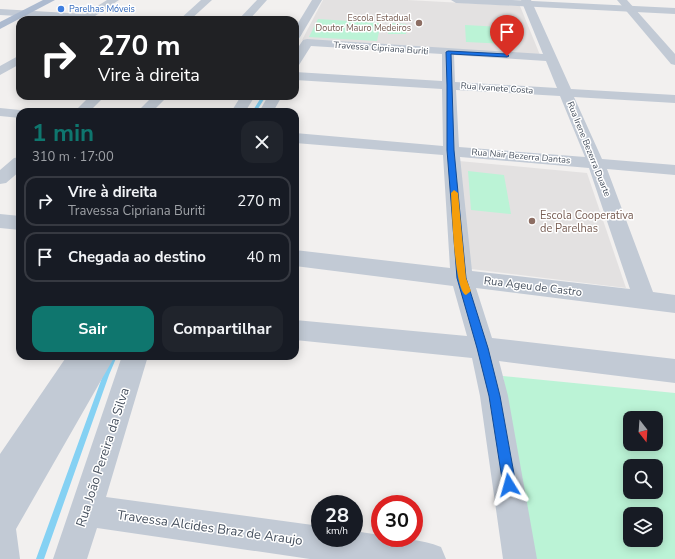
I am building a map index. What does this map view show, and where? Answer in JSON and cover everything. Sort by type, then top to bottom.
[{"type":"main road","points":[[19,16],[50,0]]},
{"type":"main road","points":[[0,26],[16,18]]},
{"type":"street","points":[[88,16],[114,0]]},
{"type":"street","points":[[189,16],[207,0]]},
{"type":"street","points":[[247,16],[262,0]]},
{"type":"street","points":[[299,22],[311,0]]},
{"type":"street","points":[[299,23],[317,0]]},
{"type":"street","points":[[456,0],[526,2],[675,11]]},
{"type":"street","points":[[622,0],[675,61]]},
{"type":"street","name":"Rua Irene Bezerra Duarte","points":[[526,2],[567,93],[596,163],[645,301]]},
{"type":"street","points":[[0,12],[61,16]]},
{"type":"street","name":"Travessa Cipriana Buriti","points":[[299,55],[307,42],[551,58]]},
{"type":"street","points":[[448,52],[451,150],[462,278],[482,348],[497,411],[520,559]]},
{"type":"street","points":[[7,54],[16,54]]},
{"type":"street","points":[[0,71],[16,61]]},
{"type":"street","name":"Rua Ivanete Costa","points":[[299,76],[675,99]]},
{"type":"street","points":[[85,108],[94,100]]},
{"type":"street","points":[[148,108],[157,100]]},
{"type":"street","points":[[0,112],[16,114]]},
{"type":"street","name":"Rua Nair Bezerra Dantas","points":[[299,138],[675,170]]},
{"type":"street","points":[[0,178],[16,165]]},
{"type":"street","points":[[0,221],[16,223]]},
{"type":"street","name":"Rua Ageu de Castro","points":[[299,258],[675,304]]},
{"type":"street","points":[[299,330],[482,348],[675,371]]},
{"type":"street","points":[[0,481],[79,360]]},
{"type":"street","points":[[0,526],[100,360]]},
{"type":"street","name":"Rua João Pereira da Silva","points":[[70,559],[134,360]]},
{"type":"street","name":"Travessa Alcides Braz de Araujo","points":[[85,510],[429,559]]},
{"type":"street","points":[[0,530],[2,559]]},
{"type":"shaded area","name":"Escola Estadual Doutor Mauro Medeiros","points":[[323,0],[407,0],[520,6],[540,55],[302,40]]},
{"type":"shaded area","name":"Escola Cooperativa de Parelhas","points":[[459,161],[587,173],[626,288],[463,268]]},
{"type":"green space","points":[[318,19],[381,23],[377,41],[309,37]]},
{"type":"green space","points":[[389,23],[406,24],[406,34],[388,34]]},
{"type":"green space","points":[[465,25],[502,27],[507,44],[466,42]]},
{"type":"green space","points":[[468,171],[504,175],[511,214],[471,210]]},
{"type":"green space","points":[[503,376],[675,393],[675,559],[532,559]]},
{"type":"waterway","points":[[256,108],[262,100]]},
{"type":"waterway","points":[[40,559],[112,360]]},
{"type":"slow traffic","points":[[454,193],[462,278],[466,291]]},
{"type":"place","name":"Parelhas Móveis","points":[[61,9]]},
{"type":"place","name":"Escola Estadual Doutor Mauro Medeiros","points":[[419,23]]},
{"type":"place","name":"Escola Cooperativa de Parelhas","points":[[532,221]]},
{"type":"route","points":[[507,56],[448,52],[451,150],[462,278],[494,396],[509,485]]}]
